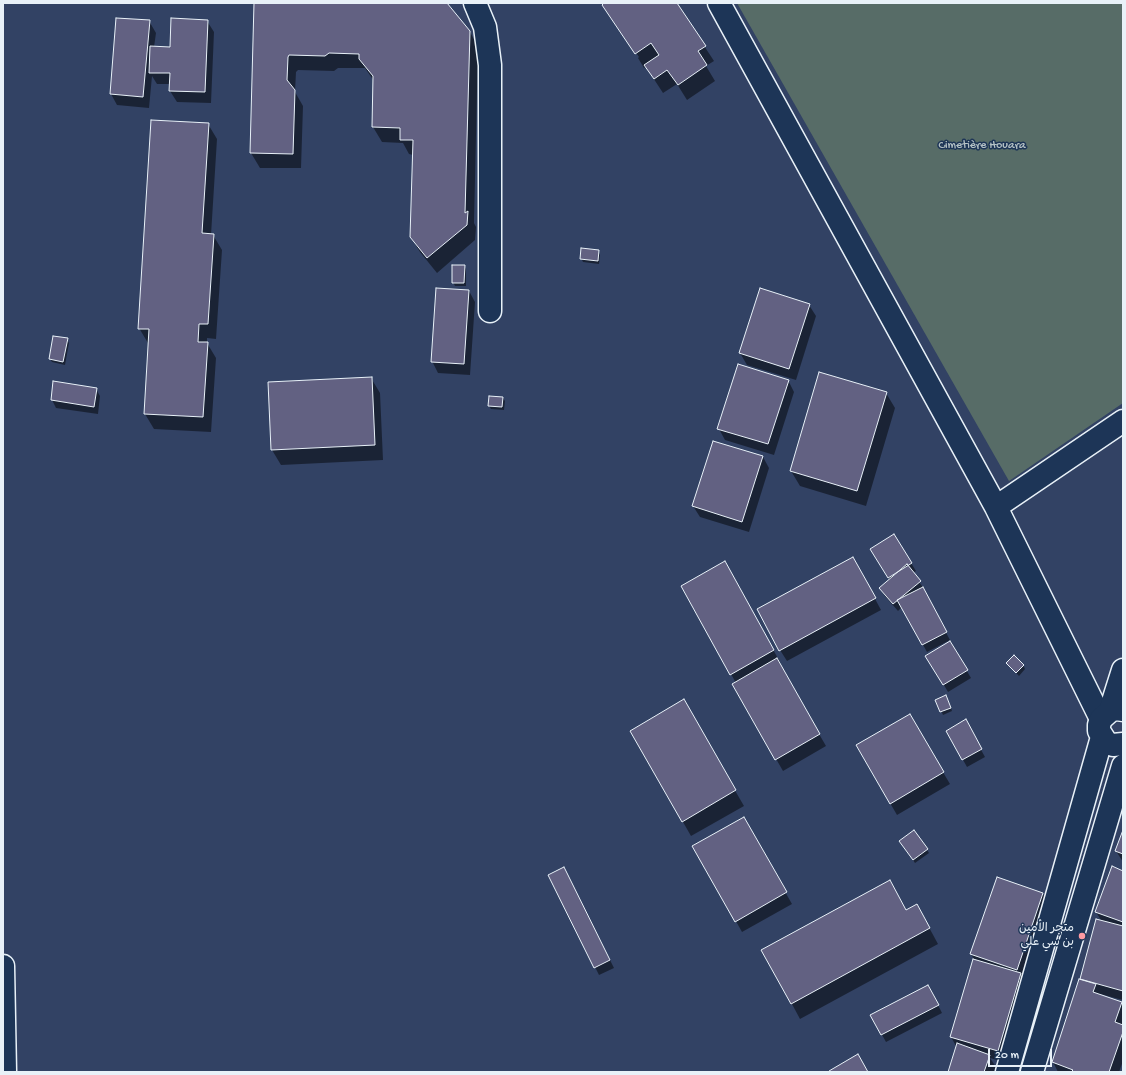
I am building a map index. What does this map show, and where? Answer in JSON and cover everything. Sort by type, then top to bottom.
[{"type":"street","points":[[475,3],[485,27],[490,65],[490,311]]},
{"type":"street","points":[[719,3],[996,508],[1109,719],[1106,742],[1113,745],[1123,744]]},
{"type":"street","points":[[996,508],[1123,421]]},
{"type":"street","points":[[1007,1072],[1123,670]]},
{"type":"street","points":[[1032,1072],[1123,766]]},
{"type":"street","points":[[3,966],[5,1072]]},
{"type":"green space","name":"Cimetière Houara","points":[[737,3],[1123,3],[1123,403],[1009,481]]},
{"type":"building","points":[[254,3],[447,3],[470,31],[465,213],[468,211],[467,225],[427,258],[410,237],[413,140],[400,140],[400,128],[372,127],[373,76],[359,59],[359,54],[329,53],[325,56],[289,55],[287,80],[295,90],[293,154],[250,153]]},
{"type":"building","points":[[604,3],[677,3],[706,46],[698,51],[707,65],[678,85],[667,70],[654,79],[644,65],[659,55],[651,43],[635,54],[602,5]]},
{"type":"building","points":[[116,18],[150,20],[143,97],[110,94]]},
{"type":"building","points":[[171,18],[208,20],[205,92],[169,91],[170,73],[149,73],[150,46],[170,47]]},
{"type":"building","points":[[151,120],[209,123],[202,233],[214,234],[208,324],[199,324],[198,342],[208,342],[203,417],[144,414],[149,329],[138,329]]},
{"type":"building","points":[[581,248],[599,250],[598,261],[580,259]]},
{"type":"building","points":[[452,265],[465,265],[464,283],[452,283]]},
{"type":"building","points":[[436,288],[469,290],[464,364],[431,362]]},
{"type":"building","points":[[760,288],[810,304],[789,369],[739,353]]},
{"type":"building","points":[[53,336],[68,338],[63,362],[49,359]]},
{"type":"building","points":[[738,364],[789,380],[768,444],[717,429]]},
{"type":"building","points":[[819,372],[887,392],[857,491],[790,471]]},
{"type":"building","points":[[372,377],[375,445],[271,450],[268,382]]},
{"type":"building","points":[[53,381],[97,388],[94,407],[51,400]]},
{"type":"building","points":[[489,396],[503,397],[502,407],[488,406]]},
{"type":"building","points":[[713,441],[763,456],[742,522],[692,506]]},
{"type":"building","points":[[894,534],[912,563],[888,578],[870,549]]},
{"type":"building","points":[[853,557],[876,598],[779,651],[757,609]]},
{"type":"building","points":[[725,561],[774,650],[730,675],[681,586]]},
{"type":"building","points":[[907,564],[921,581],[893,604],[879,588]]},
{"type":"building","points":[[923,587],[947,632],[922,645],[897,600]]},
{"type":"building","points":[[950,641],[968,670],[943,685],[925,656]]},
{"type":"building","points":[[1014,655],[1024,665],[1016,673],[1006,663]]},
{"type":"building","points":[[777,658],[820,734],[775,760],[732,684]]},
{"type":"building","points":[[946,695],[951,708],[940,712],[935,700]]},
{"type":"building","points":[[684,699],[736,790],[682,822],[630,731]]},
{"type":"building","points":[[910,714],[944,772],[890,804],[856,745]]},
{"type":"building","points":[[966,719],[982,749],[962,760],[946,731]]},
{"type":"building","points":[[744,817],[787,892],[735,922],[692,846]]},
{"type":"building","points":[[914,830],[928,849],[913,860],[899,841]]},
{"type":"building","points":[[1123,830],[1123,854],[1115,851]]},
{"type":"building","points":[[1112,866],[1123,871],[1123,922],[1095,912]]},
{"type":"building","points":[[564,867],[610,960],[594,968],[548,875]]},
{"type":"building","points":[[997,877],[1043,893],[1017,970],[970,954]]},
{"type":"building","points":[[890,880],[906,910],[917,904],[930,928],[791,1004],[761,950]]},
{"type":"building","points":[[1096,919],[1123,926],[1123,991],[1080,979]]},
{"type":"building","points":[[973,959],[1021,973],[998,1051],[950,1037]]},
{"type":"building","points":[[1079,979],[1096,984],[1093,992],[1122,1002],[1115,1022],[1123,1025],[1123,1032],[1109,1072],[1073,1072],[1073,1070],[1052,1062]]},
{"type":"building","points":[[928,985],[939,1005],[881,1035],[870,1015]]},
{"type":"building","points":[[957,1043],[990,1055],[984,1072],[948,1072]]},
{"type":"building","points":[[858,1054],[868,1072],[829,1071]]},
{"type":"place","name":"متجر الأمين بن سي علي","points":[[1082,936]]}]
